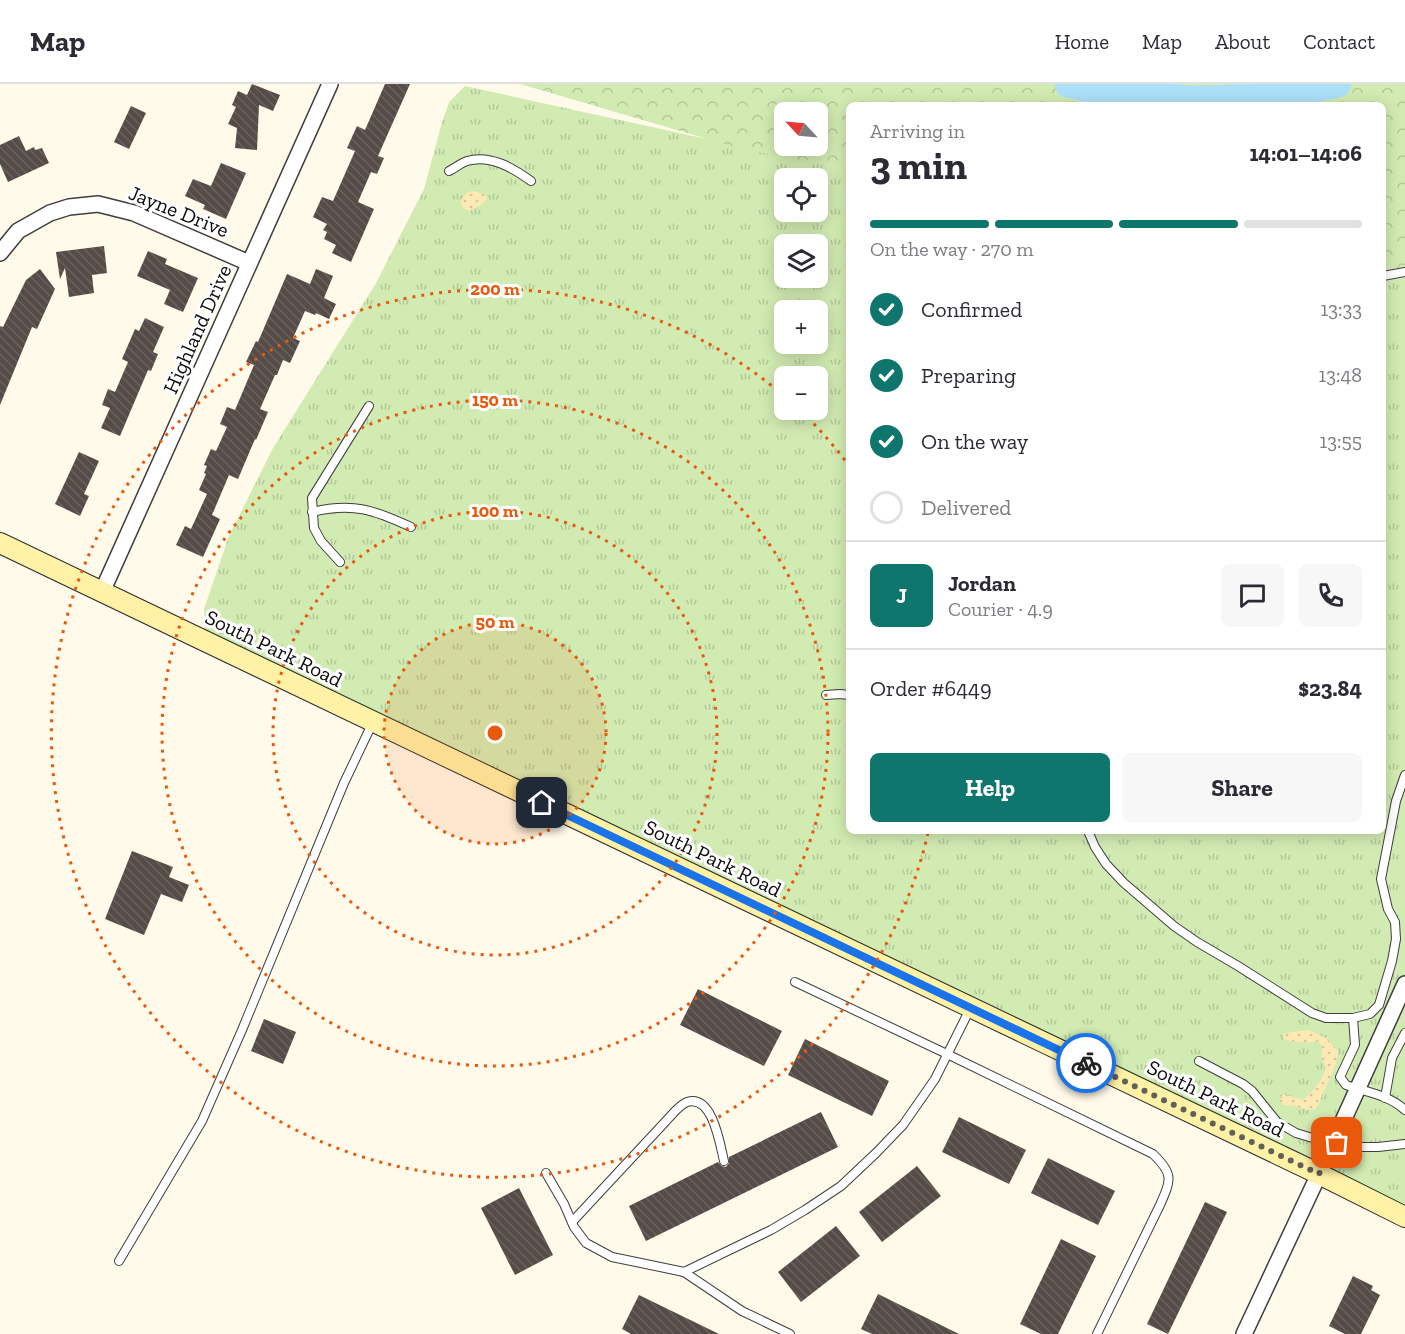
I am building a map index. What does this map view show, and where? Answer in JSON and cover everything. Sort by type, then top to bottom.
[{"type":"street","name":"Highland Drive","points":[[102,592],[330,84]]},
{"type":"street","name":"Jayne Drive","points":[[0,253],[18,231],[50,213],[69,207],[98,204],[134,213],[249,263]]},
{"type":"street","name":"South Park Road","points":[[0,543],[1405,1217]]},
{"type":"street","points":[[1244,1334],[1405,984]]},
{"type":"lane","points":[[449,171],[466,161],[481,159],[513,168],[531,181]]},
{"type":"lane","points":[[1386,275],[1405,272]]},
{"type":"lane","points":[[340,562],[321,541],[314,528],[312,498],[369,406]]},
{"type":"lane","points":[[312,512],[345,507],[361,509],[378,512],[411,527]]},
{"type":"lane","points":[[826,695],[846,695]]},
{"type":"lane","points":[[119,1261],[202,1121],[344,783],[373,722]]},
{"type":"lane","points":[[1089,834],[1106,864],[1124,883],[1174,926],[1312,1013],[1326,1018],[1353,1018],[1370,1014],[1379,1005],[1392,961],[1396,939],[1395,922],[1388,909],[1382,879],[1396,801],[1405,775]]},
{"type":"lane","points":[[795,982],[1153,1154],[1164,1165],[1169,1175],[1168,1187],[1097,1334]]},
{"type":"lane","points":[[684,1272],[771,1230],[805,1210],[841,1185],[876,1153],[903,1125],[935,1079],[970,1007]]},
{"type":"lane","points":[[1353,1018],[1355,1045],[1340,1077],[1346,1085],[1385,1098],[1399,1104],[1405,1110]]},
{"type":"lane","points":[[1385,1098],[1392,1058],[1405,1034]]},
{"type":"lane","points":[[1199,1061],[1243,1084],[1252,1091],[1277,1122],[1296,1133],[1319,1140],[1359,1147],[1405,1144]]},
{"type":"lane","points":[[572,1222],[672,1114],[687,1102],[696,1102],[709,1111],[724,1161]]},
{"type":"lane","points":[[546,1173],[574,1227],[586,1243],[612,1257],[684,1272],[742,1311],[790,1334]]},
{"type":"green space","points":[[520,84],[1405,84],[1405,272],[1386,275],[1386,102],[846,102],[846,169],[778,156],[828,156],[828,102],[774,102],[774,155],[738,148]]},
{"type":"green space","points":[[465,86],[774,154],[774,156],[785,156],[846,169],[846,834],[1386,834],[1386,275],[1405,272],[1405,1219],[206,642],[204,609],[229,536],[273,448],[375,285],[424,189],[449,102]]},
{"type":"sand","points":[[472,191],[485,194],[487,199],[470,211],[463,207],[461,200]]},
{"type":"sand","points":[[1308,1030],[1326,1038],[1338,1051],[1336,1063],[1319,1103],[1315,1109],[1308,1110],[1283,1105],[1280,1101],[1283,1094],[1303,1100],[1317,1085],[1325,1071],[1322,1047],[1319,1043],[1284,1039],[1283,1034]]},
{"type":"building","points":[[252,84],[280,95],[273,111],[259,105],[257,150],[235,148],[237,128],[228,124],[236,107],[232,105],[238,91],[247,95]]},
{"type":"building","points":[[385,84],[410,84],[378,156],[384,158],[377,174],[371,172],[358,202],[374,209],[351,262],[332,253],[336,245],[324,239],[327,232],[323,230],[327,224],[313,217],[322,197],[333,201],[355,151],[347,148],[357,126],[365,130]]},
{"type":"building","points":[[131,106],[146,113],[129,149],[114,142]]},
{"type":"building","points":[[19,136],[26,151],[34,147],[35,150],[42,148],[49,163],[8,182],[0,164],[0,145]]},
{"type":"building","points":[[221,163],[246,173],[226,219],[203,209],[205,205],[185,196],[193,179],[211,186]]},
{"type":"building","points":[[104,246],[107,273],[92,275],[94,293],[69,297],[65,268],[60,279],[56,252]]},
{"type":"building","points":[[148,251],[167,259],[165,264],[198,278],[183,312],[164,304],[170,290],[137,276]]},
{"type":"building","points":[[40,269],[55,289],[37,329],[32,327],[0,405],[0,326],[3,327],[26,280]]},
{"type":"building","points":[[316,269],[333,276],[324,298],[336,304],[329,319],[305,311],[293,338],[300,341],[290,363],[283,360],[260,409],[268,412],[256,440],[238,479],[229,475],[212,515],[220,519],[203,557],[176,545],[185,526],[191,529],[207,494],[199,490],[206,474],[204,473],[207,466],[204,465],[211,449],[216,451],[227,427],[220,424],[227,407],[235,410],[254,365],[246,362],[256,341],[258,342],[287,274],[310,284]]},
{"type":"building","points":[[145,318],[164,327],[153,352],[158,354],[151,371],[148,370],[120,436],[101,428],[110,408],[102,405],[108,389],[115,392],[128,362],[122,359],[135,329],[139,331]]},
{"type":"building","points":[[79,452],[99,461],[84,494],[89,496],[80,516],[55,504]]},
{"type":"building","points":[[132,851],[173,867],[169,877],[189,885],[182,902],[161,894],[144,935],[105,919]]},
{"type":"building","points":[[698,989],[782,1031],[764,1066],[680,1025]]},
{"type":"building","points":[[264,1019],[296,1032],[283,1064],[251,1051]]},
{"type":"building","points":[[805,1039],[889,1081],[872,1116],[788,1075]]},
{"type":"building","points":[[821,1112],[838,1147],[646,1241],[629,1206],[718,1162],[726,1167],[729,1157]]},
{"type":"building","points":[[959,1117],[1026,1150],[1009,1184],[942,1152]]},
{"type":"building","points":[[1048,1158],[1115,1191],[1098,1225],[1031,1193]]},
{"type":"building","points":[[917,1166],[941,1196],[882,1242],[859,1212]]},
{"type":"building","points":[[519,1188],[553,1255],[515,1275],[481,1208]]},
{"type":"building","points":[[1205,1202],[1227,1212],[1168,1334],[1147,1324]]},
{"type":"building","points":[[836,1226],[860,1256],[801,1302],[778,1272]]},
{"type":"building","points":[[1061,1239],[1096,1256],[1058,1334],[1041,1334],[1020,1324]]},
{"type":"building","points":[[1353,1276],[1373,1286],[1371,1290],[1380,1295],[1361,1334],[1345,1334],[1329,1326]]},
{"type":"building","points":[[878,1294],[959,1334],[872,1334],[861,1329]]},
{"type":"building","points":[[639,1295],[719,1334],[631,1334],[622,1329]]},
{"type":"waterway","points":[[1068,84],[1107,93],[1192,99],[1277,97],[1338,84]]},
{"type":"way so far","points":[[1086,1063],[1319,1174],[1334,1142],[1337,1143]]},
{"type":"route","points":[[542,803],[1086,1063]]}]
